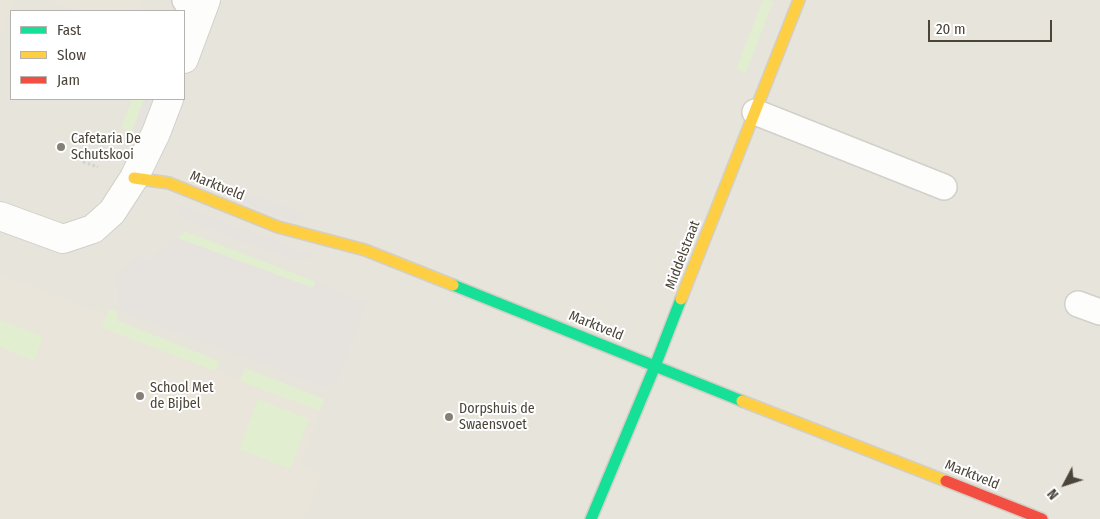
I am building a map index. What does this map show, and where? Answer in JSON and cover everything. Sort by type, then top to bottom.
[{"type":"street","name":"Middelstraat","points":[[591,519],[655,366],[799,0]]},
{"type":"street","points":[[185,55],[196,7]]},
{"type":"street","points":[[0,216],[63,239],[93,229],[112,212],[134,178],[156,133],[169,100]]},
{"type":"street","name":"Marktveld","points":[[134,178],[169,183],[278,227],[365,250],[1042,519]]},
{"type":"lane","points":[[755,112],[944,187]]},
{"type":"path","points":[[83,162],[98,167]]},
{"type":"shaded area","points":[[0,0],[1100,0],[1100,519],[0,519]]},
{"type":"shaded area","points":[[0,0],[15,0],[10,10],[0,38]]},
{"type":"shaded area","points":[[49,0],[143,0],[138,10],[75,10]]},
{"type":"shaded area","points":[[144,100],[156,100],[142,136],[132,132]]},
{"type":"shaded area","points":[[235,188],[307,215],[294,222],[241,202]]},
{"type":"shaded area","points":[[178,204],[314,255],[299,263],[185,220]]},
{"type":"shaded area","points":[[177,238],[313,288],[316,282],[367,302],[339,378],[334,385],[323,387],[120,311],[116,277],[138,254],[150,259]]},
{"type":"shaded area","name":"School Met de Bijbel","points":[[0,274],[107,316],[103,328],[320,411],[300,465],[322,474],[304,519],[0,519]]},
{"type":"green space","points":[[763,0],[773,2],[746,72],[736,69]]},
{"type":"green space","points":[[132,100],[144,100],[132,132],[121,128]]},
{"type":"green space","points":[[185,231],[316,282],[313,288],[177,238]]},
{"type":"green space","points":[[109,309],[118,312],[116,320],[219,361],[215,371],[102,328]]},
{"type":"green space","points":[[0,320],[43,337],[34,361],[0,347]]},
{"type":"green space","points":[[245,368],[324,399],[320,411],[240,381]]},
{"type":"green space","points":[[258,399],[309,419],[290,469],[239,449]]},
{"type":"traffic: fast","points":[[453,285],[742,401]]},
{"type":"traffic: fast","points":[[591,519],[681,299]]},
{"type":"traffic: slow","points":[[681,299],[799,0]]},
{"type":"traffic: slow","points":[[134,178],[169,183],[278,227],[365,250],[453,285]]},
{"type":"traffic: slow","points":[[742,401],[946,481]]},
{"type":"traffic: jam","points":[[946,481],[1042,519]]},
{"type":"place","name":"Cafetaria De Schutskooi","points":[[61,147]]},
{"type":"place","name":"School Met de Bijbel","points":[[140,396]]},
{"type":"place","name":"Dorpshuis de Swaensvoet","points":[[449,417]]}]
